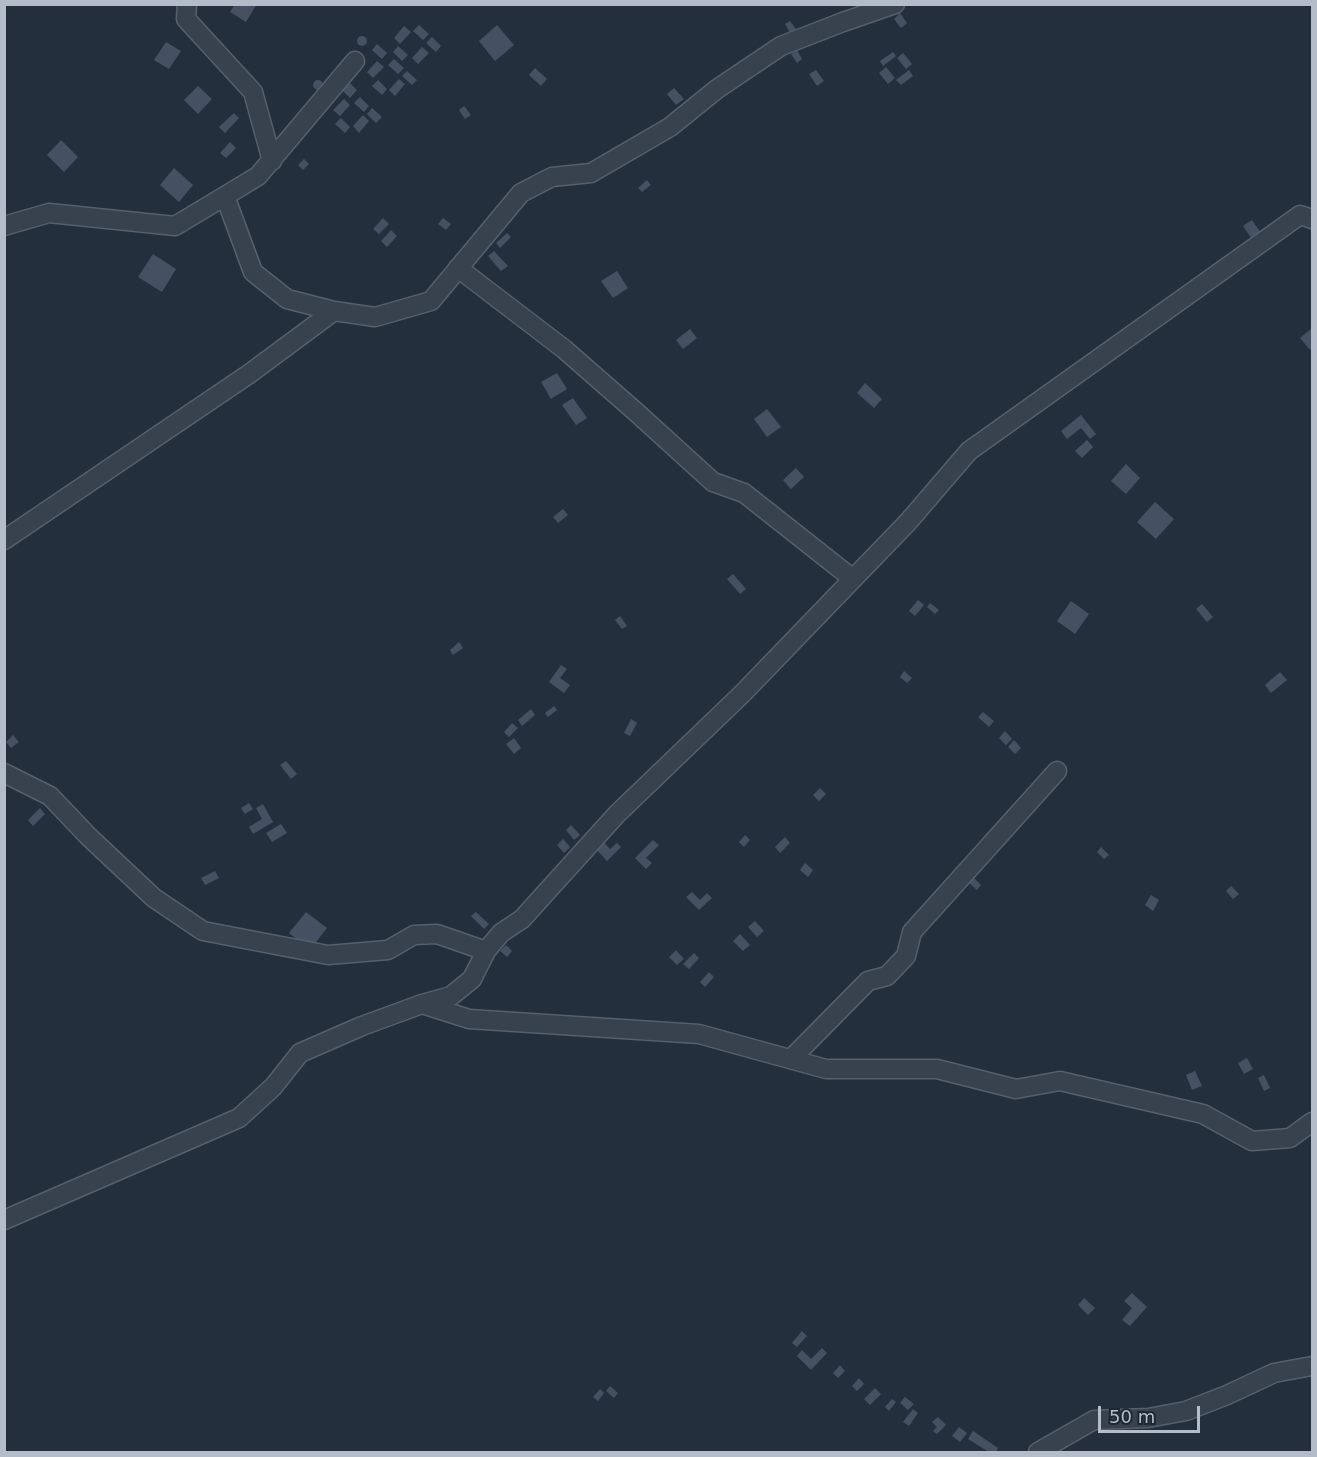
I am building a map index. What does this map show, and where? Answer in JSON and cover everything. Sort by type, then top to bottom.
[{"type":"street","points":[[187,4],[186,19],[253,92],[272,161]]},
{"type":"street","points":[[225,196],[253,272],[287,299],[334,311],[375,316],[431,301],[521,193],[552,177],[591,173],[670,127],[717,89],[781,46],[895,4]]},
{"type":"street","points":[[4,225],[49,213],[175,226],[258,177],[355,61]]},
{"type":"street","points":[[4,1220],[239,1118],[273,1087],[300,1053],[362,1026],[451,996],[472,979],[486,951],[501,933],[522,919],[617,814],[742,694],[909,522],[969,451],[1300,215],[1312,219]]},
{"type":"street","points":[[458,268],[564,349],[713,482],[744,493],[853,579]]},
{"type":"street","points":[[4,540],[249,374],[334,311]]},
{"type":"street","points":[[791,1059],[868,981],[887,976],[900,963],[906,956],[912,932],[1057,771]]},
{"type":"street","points":[[4,773],[50,796],[89,837],[154,898],[203,931],[328,955],[388,950],[414,935],[437,934],[486,951]]},
{"type":"street","points":[[422,1004],[469,1019],[699,1034],[826,1069],[937,1069],[1016,1089],[1060,1081],[1203,1114],[1252,1141],[1290,1138],[1312,1122]]},
{"type":"street","points":[[1038,1452],[1094,1420],[1148,1418],[1186,1411],[1274,1373],[1312,1366]]},
{"type":"building","points":[[235,4],[257,4],[246,22],[230,12]]},
{"type":"building","points":[[900,13],[907,23],[901,28],[894,19]]},
{"type":"building","points":[[790,21],[796,29],[790,33],[785,24]]},
{"type":"building","points":[[419,25],[429,34],[423,40],[413,31]]},
{"type":"building","points":[[497,25],[514,45],[495,61],[479,41]]},
{"type":"building","points":[[404,26],[411,32],[400,44],[394,38]]},
{"type":"building","points":[[362,36],[367,41],[362,46],[357,41]]},
{"type":"building","points":[[432,37],[441,46],[436,52],[426,43]]},
{"type":"building","points":[[166,42],[181,51],[169,69],[154,60]]},
{"type":"building","points":[[377,44],[387,53],[382,59],[372,50]]},
{"type":"building","points":[[398,46],[408,55],[402,61],[393,52]]},
{"type":"building","points":[[422,47],[429,53],[418,64],[412,58]]},
{"type":"building","points":[[797,50],[802,59],[797,63],[791,54]]},
{"type":"building","points":[[893,52],[896,56],[883,66],[880,61]]},
{"type":"building","points":[[903,53],[912,64],[906,69],[897,58]]},
{"type":"building","points":[[394,59],[404,68],[398,74],[388,65]]},
{"type":"building","points":[[377,61],[384,67],[373,78],[367,72]]},
{"type":"building","points":[[886,67],[895,78],[888,84],[879,73]]},
{"type":"building","points":[[535,68],[547,79],[541,86],[529,75]]},
{"type":"building","points":[[816,70],[824,81],[817,86],[809,74]]},
{"type":"building","points":[[909,70],[913,76],[901,85],[896,80]]},
{"type":"building","points":[[407,71],[417,80],[412,85],[402,76]]},
{"type":"building","points":[[345,78],[357,90],[350,98],[338,86]]},
{"type":"building","points":[[399,79],[405,84],[395,96],[389,90]]},
{"type":"building","points":[[318,80],[323,85],[318,90],[313,85]]},
{"type":"building","points":[[378,80],[387,89],[382,95],[372,86]]},
{"type":"building","points":[[198,86],[212,99],[198,114],[184,100]]},
{"type":"building","points":[[674,88],[684,99],[676,105],[667,94]]},
{"type":"building","points":[[360,97],[369,106],[364,112],[354,103]]},
{"type":"building","points":[[344,99],[350,105],[340,116],[333,110]]},
{"type":"building","points":[[464,106],[471,115],[465,119],[459,110]]},
{"type":"building","points":[[372,108],[382,117],[376,123],[367,114]]},
{"type":"building","points":[[234,113],[239,118],[225,133],[219,127]]},
{"type":"building","points":[[363,115],[369,121],[359,133],[353,126]]},
{"type":"building","points":[[341,118],[350,127],[345,133],[335,124]]},
{"type":"building","points":[[61,140],[78,157],[64,172],[47,155]]},
{"type":"building","points":[[230,142],[236,148],[226,158],[220,153]]},
{"type":"building","points":[[304,159],[309,164],[303,170],[298,165]]},
{"type":"building","points":[[174,168],[193,185],[179,202],[160,185]]},
{"type":"building","points":[[647,180],[651,185],[642,192],[638,188]]},
{"type":"building","points":[[383,218],[389,224],[379,234],[373,229]]},
{"type":"building","points":[[443,218],[451,224],[446,230],[438,224]]},
{"type":"building","points":[[1252,220],[1263,236],[1254,242],[1243,226]]},
{"type":"building","points":[[391,230],[397,236],[387,247],[381,241]]},
{"type":"building","points":[[507,233],[511,237],[500,248],[496,243]]},
{"type":"building","points":[[494,251],[508,266],[501,271],[488,256]]},
{"type":"building","points":[[153,254],[176,269],[162,292],[138,277]]},
{"type":"building","points":[[617,271],[628,288],[613,298],[601,281]]},
{"type":"building","points":[[690,329],[697,338],[683,349],[676,340]]},
{"type":"building","points":[[1311,329],[1312,348],[1310,350],[1300,338]]},
{"type":"building","points":[[557,373],[567,389],[551,399],[541,382]]},
{"type":"building","points":[[865,383],[882,399],[874,408],[857,393]]},
{"type":"building","points":[[573,398],[587,418],[576,425],[562,405]]},
{"type":"building","points":[[767,409],[781,427],[767,437],[754,419]]},
{"type":"building","points":[[1081,415],[1096,434],[1090,439],[1081,428],[1067,439],[1061,431]]},
{"type":"building","points":[[1087,440],[1093,447],[1082,458],[1075,451]]},
{"type":"building","points":[[1126,464],[1140,478],[1126,494],[1111,481]]},
{"type":"building","points":[[796,468],[804,477],[791,489],[783,480]]},
{"type":"building","points":[[1155,502],[1174,519],[1156,539],[1137,522]]},
{"type":"building","points":[[563,509],[568,515],[558,523],[553,517]]},
{"type":"building","points":[[733,574],[746,589],[740,594],[727,579]]},
{"type":"building","points":[[918,600],[924,605],[915,616],[909,611]]},
{"type":"building","points":[[1071,601],[1089,614],[1075,634],[1057,621]]},
{"type":"building","points":[[930,603],[939,610],[935,614],[927,607]]},
{"type":"building","points":[[1202,604],[1213,617],[1207,622],[1196,609]]},
{"type":"building","points":[[620,616],[627,626],[622,629],[615,620]]},
{"type":"building","points":[[459,642],[463,648],[453,655],[450,650]]},
{"type":"building","points":[[561,665],[567,669],[560,678],[570,685],[564,693],[549,682]]},
{"type":"building","points":[[904,671],[912,678],[907,683],[900,677]]},
{"type":"building","points":[[1280,672],[1287,680],[1271,693],[1265,685]]},
{"type":"building","points":[[554,706],[557,710],[548,717],[545,713]]},
{"type":"building","points":[[531,709],[535,715],[522,726],[518,720]]},
{"type":"building","points":[[983,712],[994,721],[989,727],[978,717]]},
{"type":"building","points":[[631,719],[637,723],[630,736],[624,733]]},
{"type":"building","points":[[512,723],[518,728],[509,737],[504,732]]},
{"type":"building","points":[[1005,731],[1012,739],[1006,745],[999,738]]},
{"type":"building","points":[[13,735],[19,742],[11,748],[6,742]]},
{"type":"building","points":[[514,738],[521,748],[514,754],[506,744]]},
{"type":"building","points":[[1014,740],[1021,748],[1015,754],[1008,747]]},
{"type":"building","points":[[286,761],[297,774],[291,779],[280,765]]},
{"type":"building","points":[[820,788],[826,794],[819,801],[813,795]]},
{"type":"building","points":[[249,803],[253,809],[245,814],[241,808]]},
{"type":"building","points":[[263,804],[273,822],[253,834],[249,827],[262,819],[256,808]]},
{"type":"building","points":[[40,808],[45,814],[33,826],[28,820]]},
{"type":"building","points":[[281,824],[287,833],[272,842],[266,833]]},
{"type":"building","points":[[571,825],[580,835],[574,840],[566,830]]},
{"type":"building","points":[[745,835],[750,840],[744,847],[739,842]]},
{"type":"building","points":[[785,837],[790,843],[780,853],[775,847]]},
{"type":"building","points":[[563,839],[570,847],[564,853],[557,845]]},
{"type":"building","points":[[653,840],[659,845],[646,858],[652,863],[646,869],[635,858]]},
{"type":"building","points":[[603,841],[610,849],[617,843],[621,847],[607,861],[595,848]]},
{"type":"building","points":[[1101,847],[1109,855],[1104,859],[1097,852]]},
{"type":"building","points":[[805,863],[813,870],[808,877],[800,870]]},
{"type":"building","points":[[976,868],[980,872],[974,878],[981,885],[977,890],[966,880]]},
{"type":"building","points":[[215,871],[219,878],[205,885],[201,878]]},
{"type":"building","points":[[1231,886],[1239,894],[1233,899],[1226,891]]},
{"type":"building","points":[[692,892],[700,900],[707,893],[712,898],[699,910],[686,897]]},
{"type":"building","points":[[1151,895],[1159,900],[1153,911],[1145,905]]},
{"type":"building","points":[[306,912],[327,928],[310,950],[289,933]]},
{"type":"building","points":[[476,912],[489,924],[484,929],[471,916]]},
{"type":"building","points":[[755,921],[764,931],[757,937],[748,927]]},
{"type":"building","points":[[740,934],[750,945],[743,951],[733,941]]},
{"type":"building","points":[[506,945],[512,951],[507,957],[500,951]]},
{"type":"building","points":[[676,950],[684,959],[677,965],[669,957]]},
{"type":"building","points":[[694,953],[699,958],[689,969],[683,964]]},
{"type":"building","points":[[709,972],[714,977],[705,987],[700,982]]},
{"type":"building","points":[[1247,1058],[1253,1069],[1244,1074],[1238,1063]]},
{"type":"building","points":[[1195,1071],[1202,1086],[1192,1090],[1186,1075]]},
{"type":"building","points":[[1264,1075],[1270,1088],[1264,1091],[1258,1078]]},
{"type":"building","points":[[1132,1293],[1147,1307],[1130,1326],[1122,1320],[1132,1308],[1124,1301]]},
{"type":"building","points":[[1084,1298],[1095,1308],[1088,1315],[1078,1305]]},
{"type":"building","points":[[802,1331],[807,1336],[797,1347],[792,1343]]},
{"type":"building","points":[[822,1348],[827,1353],[811,1370],[797,1356],[802,1350],[811,1359]]},
{"type":"building","points":[[840,1365],[845,1371],[838,1378],[833,1373]]},
{"type":"building","points":[[859,1378],[864,1384],[857,1391],[852,1386]]},
{"type":"building","points":[[610,1386],[618,1393],[614,1398],[606,1391]]},
{"type":"building","points":[[875,1388],[881,1394],[870,1405],[864,1399]]},
{"type":"building","points":[[600,1389],[604,1393],[598,1401],[593,1397]]},
{"type":"building","points":[[905,1397],[914,1404],[908,1410],[900,1403]]},
{"type":"building","points":[[892,1399],[896,1402],[889,1411],[885,1407]]},
{"type":"building","points":[[913,1409],[918,1413],[909,1426],[903,1422]]},
{"type":"building","points":[[938,1417],[946,1425],[937,1434],[933,1431],[937,1427],[932,1422]]},
{"type":"building","points":[[959,1427],[967,1433],[960,1442],[952,1436]]},
{"type":"building","points":[[973,1431],[998,1448],[996,1452],[989,1452],[968,1439]]}]
